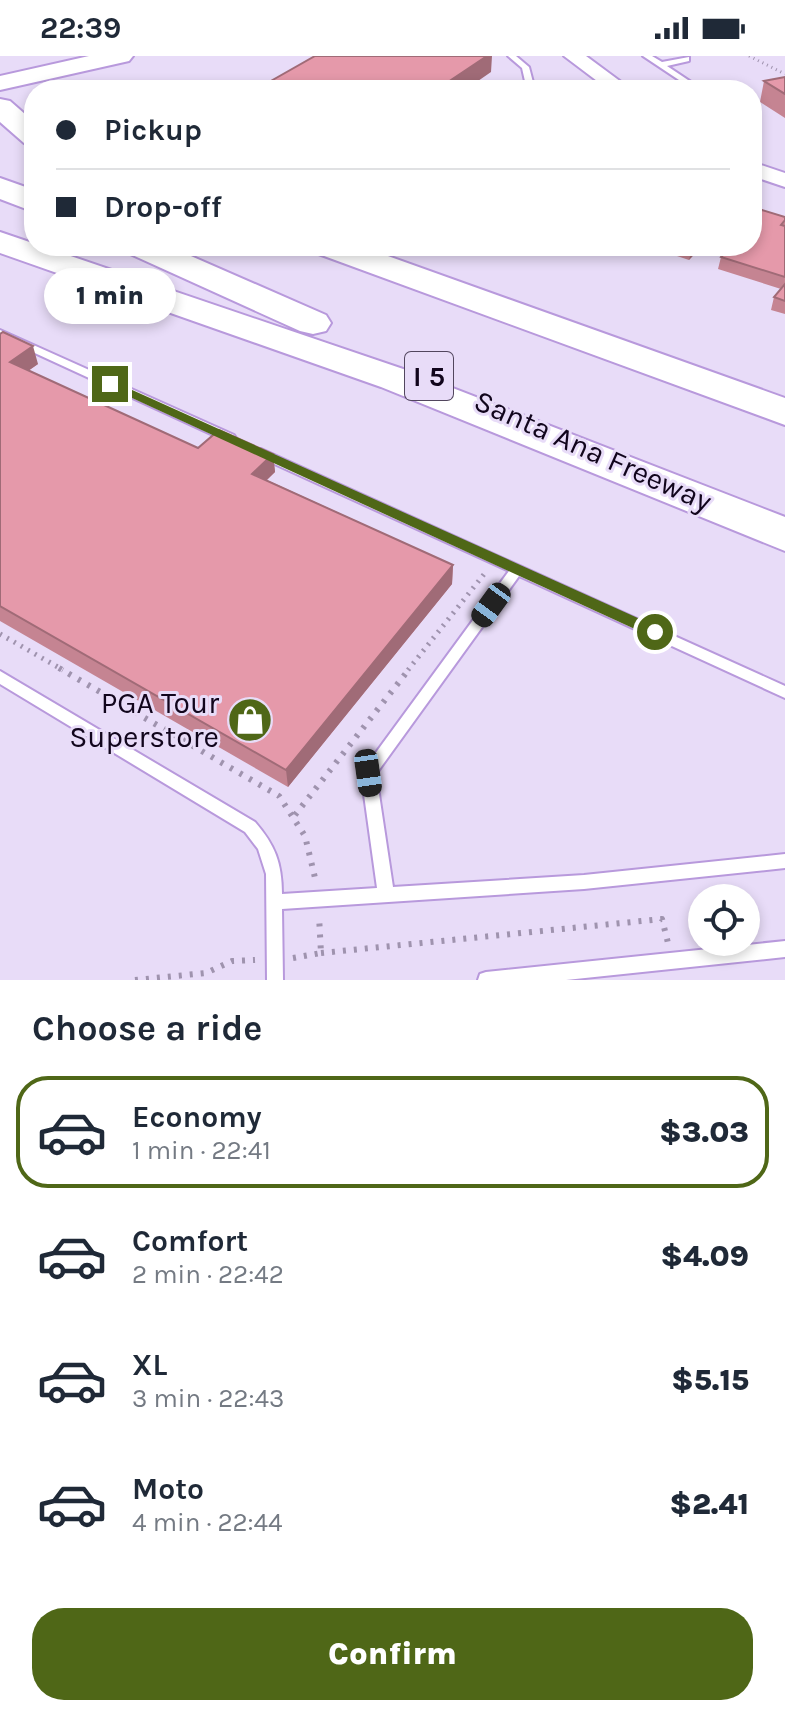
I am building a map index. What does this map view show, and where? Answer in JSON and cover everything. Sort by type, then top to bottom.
[{"type":"highway","points":[[0,107],[24,129]]},
{"type":"highway","points":[[0,126],[24,134]]},
{"type":"highway","points":[[0,187],[24,198]]},
{"type":"highway","points":[[0,196],[24,205]]},
{"type":"highway","points":[[0,242],[24,250]]},
{"type":"highway","points":[[40,256],[395,379],[717,507]]},
{"type":"highway","points":[[159,256],[195,270]]},
{"type":"highway","name":"Santa Ana Freeway","points":[[163,256],[785,535]]},
{"type":"highway","points":[[356,256],[785,412]]},
{"type":"main road","points":[[0,69],[59,56]]},
{"type":"main road","points":[[0,83],[121,56]]},
{"type":"street","points":[[573,56],[608,80]]},
{"type":"street","points":[[762,172],[785,180]]},
{"type":"lane","points":[[512,56],[525,67],[528,80]]},
{"type":"lane","points":[[647,56],[683,80]]},
{"type":"lane","points":[[660,65],[686,59]]},
{"type":"lane","points":[[0,333],[241,443]]},
{"type":"lane","points":[[255,450],[785,692]]},
{"type":"lane","points":[[386,894],[368,773],[517,569]]},
{"type":"lane","points":[[0,677],[250,827],[265,845],[274,874],[275,980]]},
{"type":"lane","points":[[274,902],[584,882],[783,865]]},
{"type":"lane","points":[[486,980],[607,973],[673,959],[785,949]]},
{"type":"path","points":[[749,56],[785,74]]},
{"type":"path","points":[[295,815],[495,559]]},
{"type":"path","points":[[321,953],[662,919],[673,959]]},
{"type":"building","points":[[315,56],[487,56],[451,80],[273,80]]},
{"type":"building","points":[[785,77],[785,94],[764,81]]},
{"type":"building","points":[[762,210],[785,217],[781,225],[785,226],[785,277],[721,257],[762,256]]},
{"type":"building","points":[[785,284],[785,301],[774,297]]},
{"type":"building","points":[[3,332],[33,346],[10,362],[198,448],[219,430],[273,454],[252,474],[453,565],[286,770],[0,606],[0,334]]},
{"type":"place","name":"PGA Tour Superstore","points":[[250,720]]},
{"type":"route","points":[[110,384],[655,632]]}]
